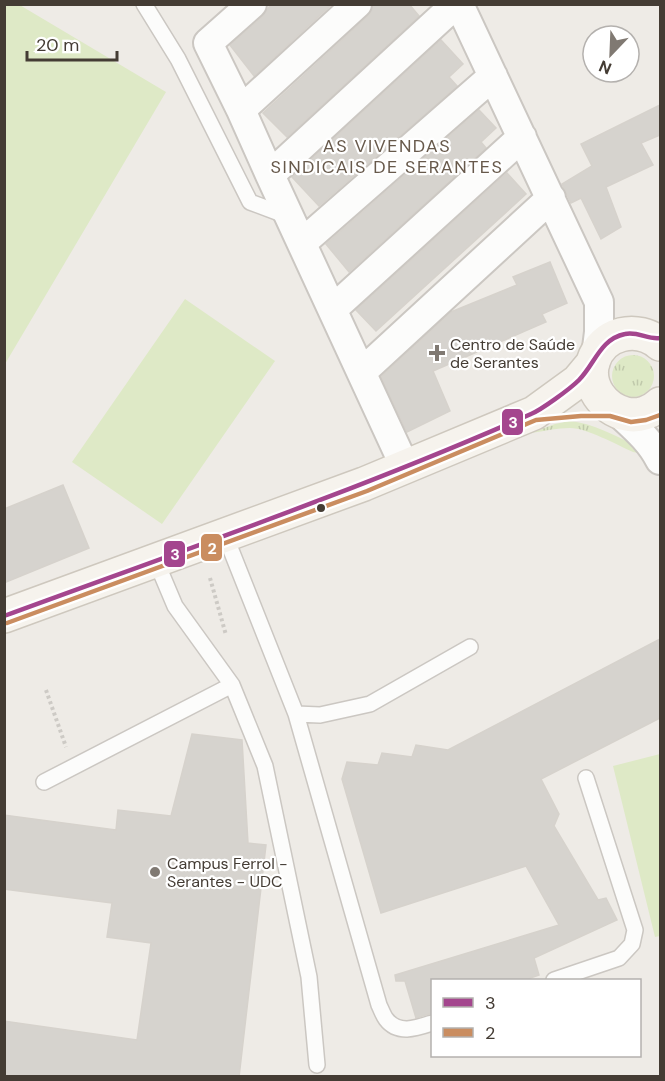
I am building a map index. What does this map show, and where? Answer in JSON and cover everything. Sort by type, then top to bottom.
[{"type":"main road","points":[[4,616],[405,467],[534,412],[578,381],[603,345],[614,337],[627,333],[654,339]]},
{"type":"main road","points":[[594,359],[592,382],[597,395],[615,411]]},
{"type":"main road","points":[[534,412],[615,411],[631,415],[644,413],[657,408],[660,404]]},
{"type":"street","points":[[252,4],[208,43],[405,467]]},
{"type":"street","points":[[241,110],[357,4]]},
{"type":"street","points":[[270,175],[458,4],[599,302],[600,332],[594,359]]},
{"type":"street","points":[[302,243],[493,76]]},
{"type":"street","points":[[333,309],[522,137]]},
{"type":"street","points":[[362,372],[551,198]]},
{"type":"street","points":[[599,302],[621,321],[654,339]]},
{"type":"street","points":[[615,411],[642,434],[652,445],[660,460]]},
{"type":"lane","points":[[144,4],[178,59],[250,202],[290,217]]},
{"type":"lane","points":[[225,535],[296,714],[379,1005],[386,1020],[395,1027],[411,1030],[431,1023]]},
{"type":"lane","points":[[156,561],[175,606],[232,685],[265,765],[309,977],[317,1065]]},
{"type":"lane","points":[[296,714],[321,715],[370,704],[470,647]]},
{"type":"lane","points":[[45,782],[232,685]]},
{"type":"lane","points":[[560,979],[619,958],[632,944],[635,930],[586,778]]},
{"type":"path","points":[[46,690],[73,767]]},
{"type":"green space","points":[[18,4],[166,92],[5,364],[4,5]]},
{"type":"green space","points":[[185,299],[275,361],[162,524],[72,462]]},
{"type":"green space","points":[[633,355],[648,361],[654,376],[648,391],[633,397],[618,391],[612,376],[618,361]]},
{"type":"green space","points":[[569,421],[596,427],[640,449],[638,453],[633,452],[577,429],[560,428],[531,433]]},
{"type":"green space","points":[[660,754],[660,936],[655,937],[613,766]]},
{"type":"building","points":[[271,4],[332,4],[254,76],[230,45],[263,16]]},
{"type":"building","points":[[373,4],[409,4],[419,16],[287,137],[263,113],[368,16]]},
{"type":"building","points":[[441,40],[463,64],[449,77],[457,86],[319,206],[292,177]]},
{"type":"building","points":[[660,105],[660,135],[641,143],[653,165],[606,187],[621,227],[601,239],[581,198],[571,203],[562,184],[592,166],[581,144]]},
{"type":"building","points":[[479,110],[496,128],[481,142],[486,148],[349,272],[326,244]]},
{"type":"building","points":[[507,173],[526,194],[376,331],[356,310]]},
{"type":"building","name":"Centro de Saúde de Serantes","points":[[550,262],[567,303],[542,314],[546,322],[433,371],[450,411],[407,432],[381,377],[451,312],[517,285],[513,277]]},
{"type":"building","points":[[63,485],[89,548],[4,583],[4,509]]},
{"type":"building","points":[[660,639],[660,718],[541,779],[559,814],[554,826],[598,900],[606,898],[617,920],[534,958],[539,975],[528,979],[431,979],[431,1013],[416,1018],[405,981],[396,981],[395,975],[559,925],[526,866],[381,913],[342,779],[347,762],[378,765],[382,753],[412,757],[416,745],[448,750]]},
{"type":"building","points":[[192,734],[242,740],[248,843],[266,845],[239,1077],[4,1077],[4,1021],[137,1040],[151,943],[107,937],[112,903],[4,889],[4,815],[116,830],[118,810],[171,816]]},
{"type":"transit line","name":"3","points":[[4,616],[269,519],[466,442],[531,414],[555,399],[579,380],[604,347],[617,337],[630,333],[660,338]]},
{"type":"transit line","name":"2","points":[[7,623],[367,491],[536,420],[610,416],[631,422],[660,415]]},
{"type":"place","name":"Centro de Saúde de Serantes","points":[[437,353]]},
{"type":"place","name":"Campus Ferrol - Serantes - UDC","points":[[155,872]]},
{"type":"district","name":"AS VIVENDAS SINDICAIS DE SERANTES","points":[[387,156]]}]
